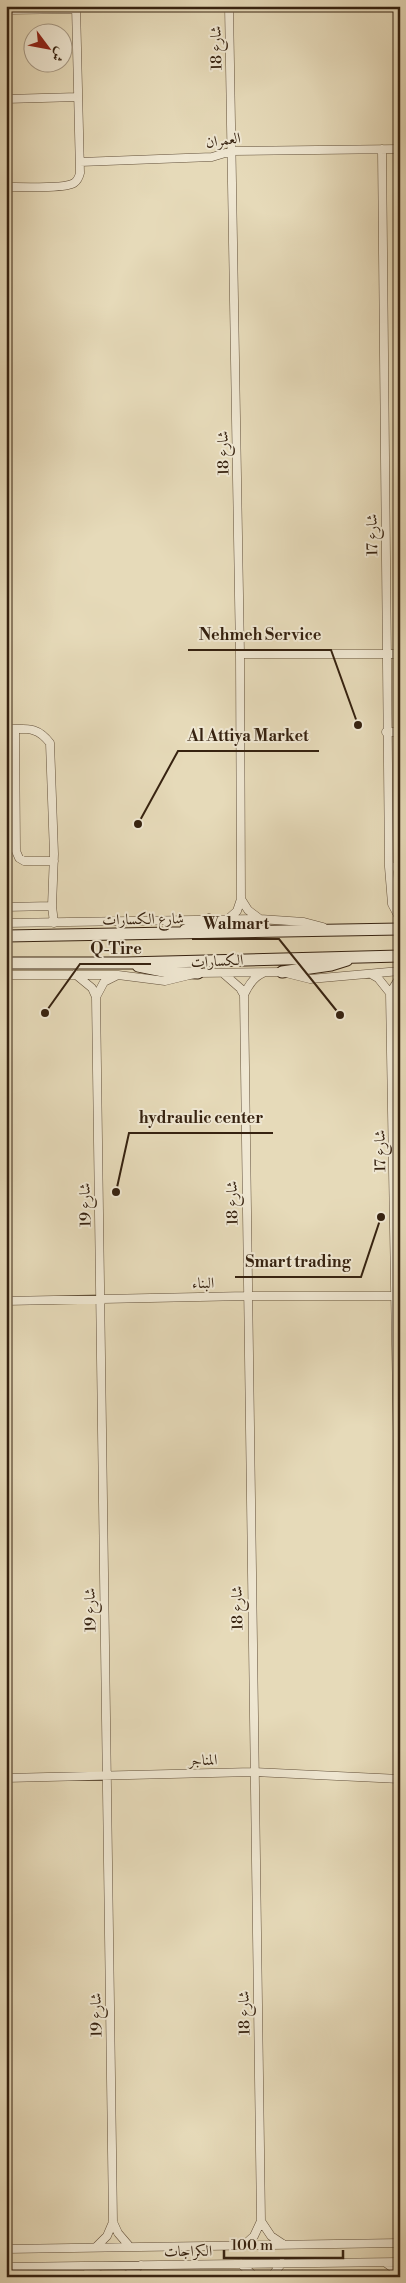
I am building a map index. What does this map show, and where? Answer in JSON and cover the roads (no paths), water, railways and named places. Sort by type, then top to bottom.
[{"type":"street","name":"شارع 18","points":[[229,6],[240,654],[242,899]]},
{"type":"street","points":[[6,10],[76,8],[80,162],[80,173],[73,184],[6,187]]},
{"type":"street","points":[[6,99],[78,97]]},
{"type":"street","name":"شارع 17","points":[[382,149],[387,654],[386,732],[389,867],[392,904],[400,919]]},
{"type":"street","name":"العمران","points":[[80,162],[212,157],[232,151],[400,149]]},
{"type":"street","points":[[240,654],[400,654]]},
{"type":"street","points":[[54,861],[24,861],[19,858],[16,851],[10,729],[36,730],[43,733],[50,743],[54,861],[52,906],[54,923]]},
{"type":"street","points":[[386,732],[400,732]]},
{"type":"street","points":[[389,867],[400,866]]},
{"type":"street","points":[[242,899],[248,910],[260,919]]},
{"type":"street","points":[[228,920],[236,911],[242,899]]},
{"type":"street","points":[[6,907],[52,906]]},
{"type":"street","points":[[6,923],[260,919],[304,922],[332,930]]},
{"type":"street","points":[[176,933],[209,920]]},
{"type":"street","name":"شارع الكسارات","points":[[6,936],[400,929]]},
{"type":"street","points":[[282,972],[331,965],[358,956]]},
{"type":"street","points":[[6,963],[126,963],[400,956]]},
{"type":"street","points":[[126,963],[146,969],[198,973]]},
{"type":"street","points":[[244,995],[248,986],[257,976],[264,972]]},
{"type":"street","name":"الكسارات","points":[[7,976],[118,975],[165,981],[198,973],[282,972],[310,979],[400,972]]},
{"type":"street","points":[[75,974],[92,988],[96,997]]},
{"type":"street","points":[[224,974],[240,988],[244,995]]},
{"type":"street","points":[[370,974],[378,978],[390,993],[400,977]]},
{"type":"street","points":[[96,997],[104,982],[118,975]]},
{"type":"street","name":"شارع 17","points":[[390,993],[398,1296],[400,1578]]},
{"type":"street","name":"شارع 18","points":[[244,995],[246,1296],[261,2221]]},
{"type":"street","name":"شارع 19","points":[[96,997],[113,2222]]},
{"type":"street","name":"البناء","points":[[6,1301],[246,1296],[398,1296]]},
{"type":"street","name":"المناجر","points":[[6,1778],[253,1772],[400,1779]]},
{"type":"street","points":[[261,2221],[270,2236],[286,2245]]},
{"type":"street","points":[[244,2246],[254,2236],[261,2221]]},
{"type":"street","points":[[113,2222],[118,2233],[130,2247]]},
{"type":"street","points":[[96,2247],[107,2236],[113,2222]]},
{"type":"street","points":[[396,2243],[400,2236]]},
{"type":"street","name":"الكراجات","points":[[6,2249],[396,2243]]},
{"type":"street","points":[[384,2262],[400,2273]]},
{"type":"street","name":"الكراجات","points":[[6,2267],[400,2262]]},
{"type":"street","points":[[271,2277],[282,2263]]},
{"type":"street","points":[[241,2264],[255,2277]]},
{"type":"street","points":[[124,2277],[141,2265]]},
{"type":"street","points":[[84,2266],[103,2277]]},
{"type":"place","name":"Nehmeh Service","points":[[358,725]]},
{"type":"place","name":"Al Attiya Market","points":[[138,824]]},
{"type":"place","name":"Q-Tire","points":[[45,1013]]},
{"type":"place","name":"Walmart","points":[[340,1015]]},
{"type":"place","name":"hydraulic center","points":[[116,1192]]},
{"type":"place","name":"Smart trading","points":[[381,1217]]}]
